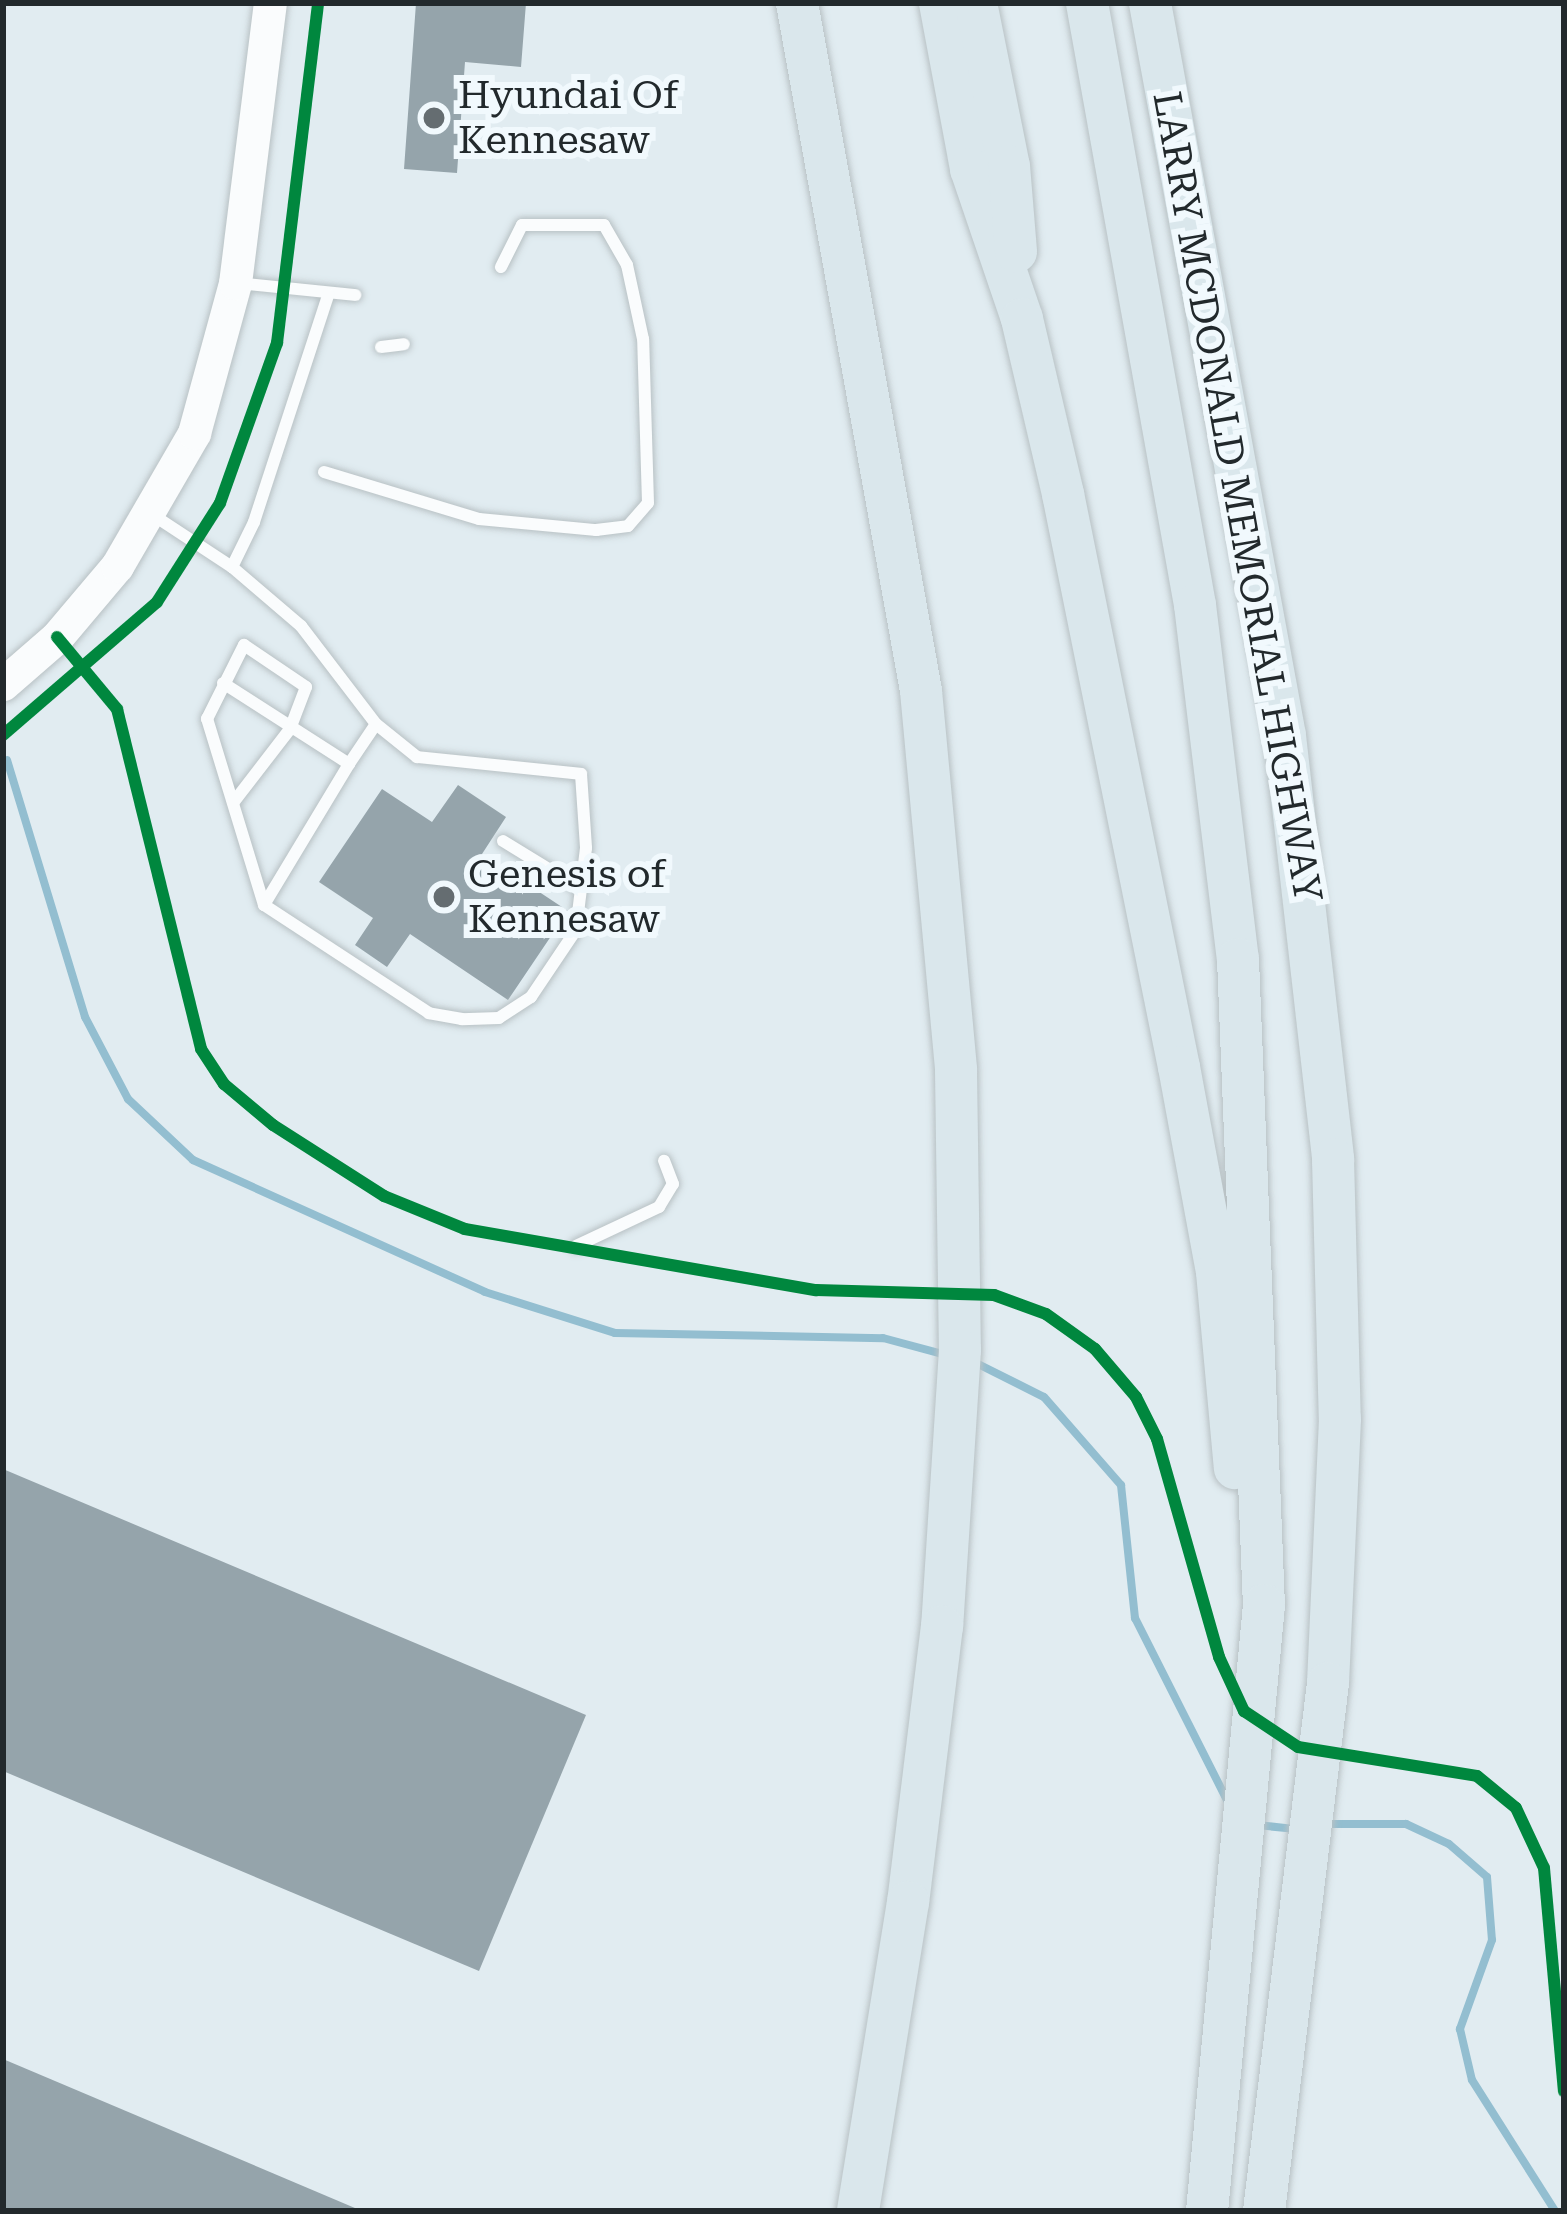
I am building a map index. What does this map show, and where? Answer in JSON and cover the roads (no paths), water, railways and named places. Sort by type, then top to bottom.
[{"type":"highway","points":[[797,3],[921,691],[955,1047],[960,1221],[954,1482],[918,1833],[858,2211]]},
{"type":"highway","points":[[940,3],[971,169],[1022,319]]},
{"type":"highway","points":[[976,3],[1009,166],[1022,319],[1216,1272],[1253,1599]]},
{"type":"highway","points":[[1087,3],[1220,780],[1238,959],[1253,1599],[1235,1955],[1207,2211]]},
{"type":"highway","name":"LARRY MCDONALD MEMORIAL HIGHWAY","points":[[1150,3],[1261,591],[1307,888],[1334,1183],[1340,1419],[1328,1683],[1302,1949],[1264,2211]]},
{"type":"main road","points":[[3,684],[77,616],[152,515],[205,403],[236,283],[270,3]]},
{"type":"lane","points":[[324,472],[479,519],[596,530],[628,526],[648,503],[643,339],[627,265],[604,224],[522,225],[501,267]]},
{"type":"lane","points":[[236,283],[355,295]]},
{"type":"lane","points":[[232,567],[328,295]]},
{"type":"lane","points":[[381,346],[404,344]]},
{"type":"lane","points":[[152,515],[232,567],[301,626],[376,724],[417,757],[451,765],[581,774],[581,889],[576,930],[531,997],[499,1018],[429,1013],[264,905],[207,718],[244,645],[306,687],[290,729],[233,803]]},
{"type":"lane","points":[[223,683],[350,764]]},
{"type":"lane","points":[[264,905],[376,724]]},
{"type":"lane","points":[[502,841],[581,889]]},
{"type":"lane","points":[[576,1246],[659,1208],[673,1184],[664,1161]]},
{"type":"waterway","points":[[7,760],[85,1017],[128,1099],[193,1160],[485,1292],[615,1333],[883,1338],[946,1355]]},
{"type":"waterway","points":[[972,1361],[1044,1397],[1121,1485],[1135,1618],[1230,1806]]},
{"type":"waterway","points":[[1327,1824],[1406,1824],[1449,1844],[1487,1877],[1492,1940],[1460,2029],[1472,2080],[1555,2211]]},
{"type":"waterway","points":[[1257,1825],[1294,1829]]},
{"type":"place","name":"Hyundai Of Kennesaw","points":[[434,118]]},
{"type":"place","name":"Genesis of Kennesaw","points":[[444,897]]}]
